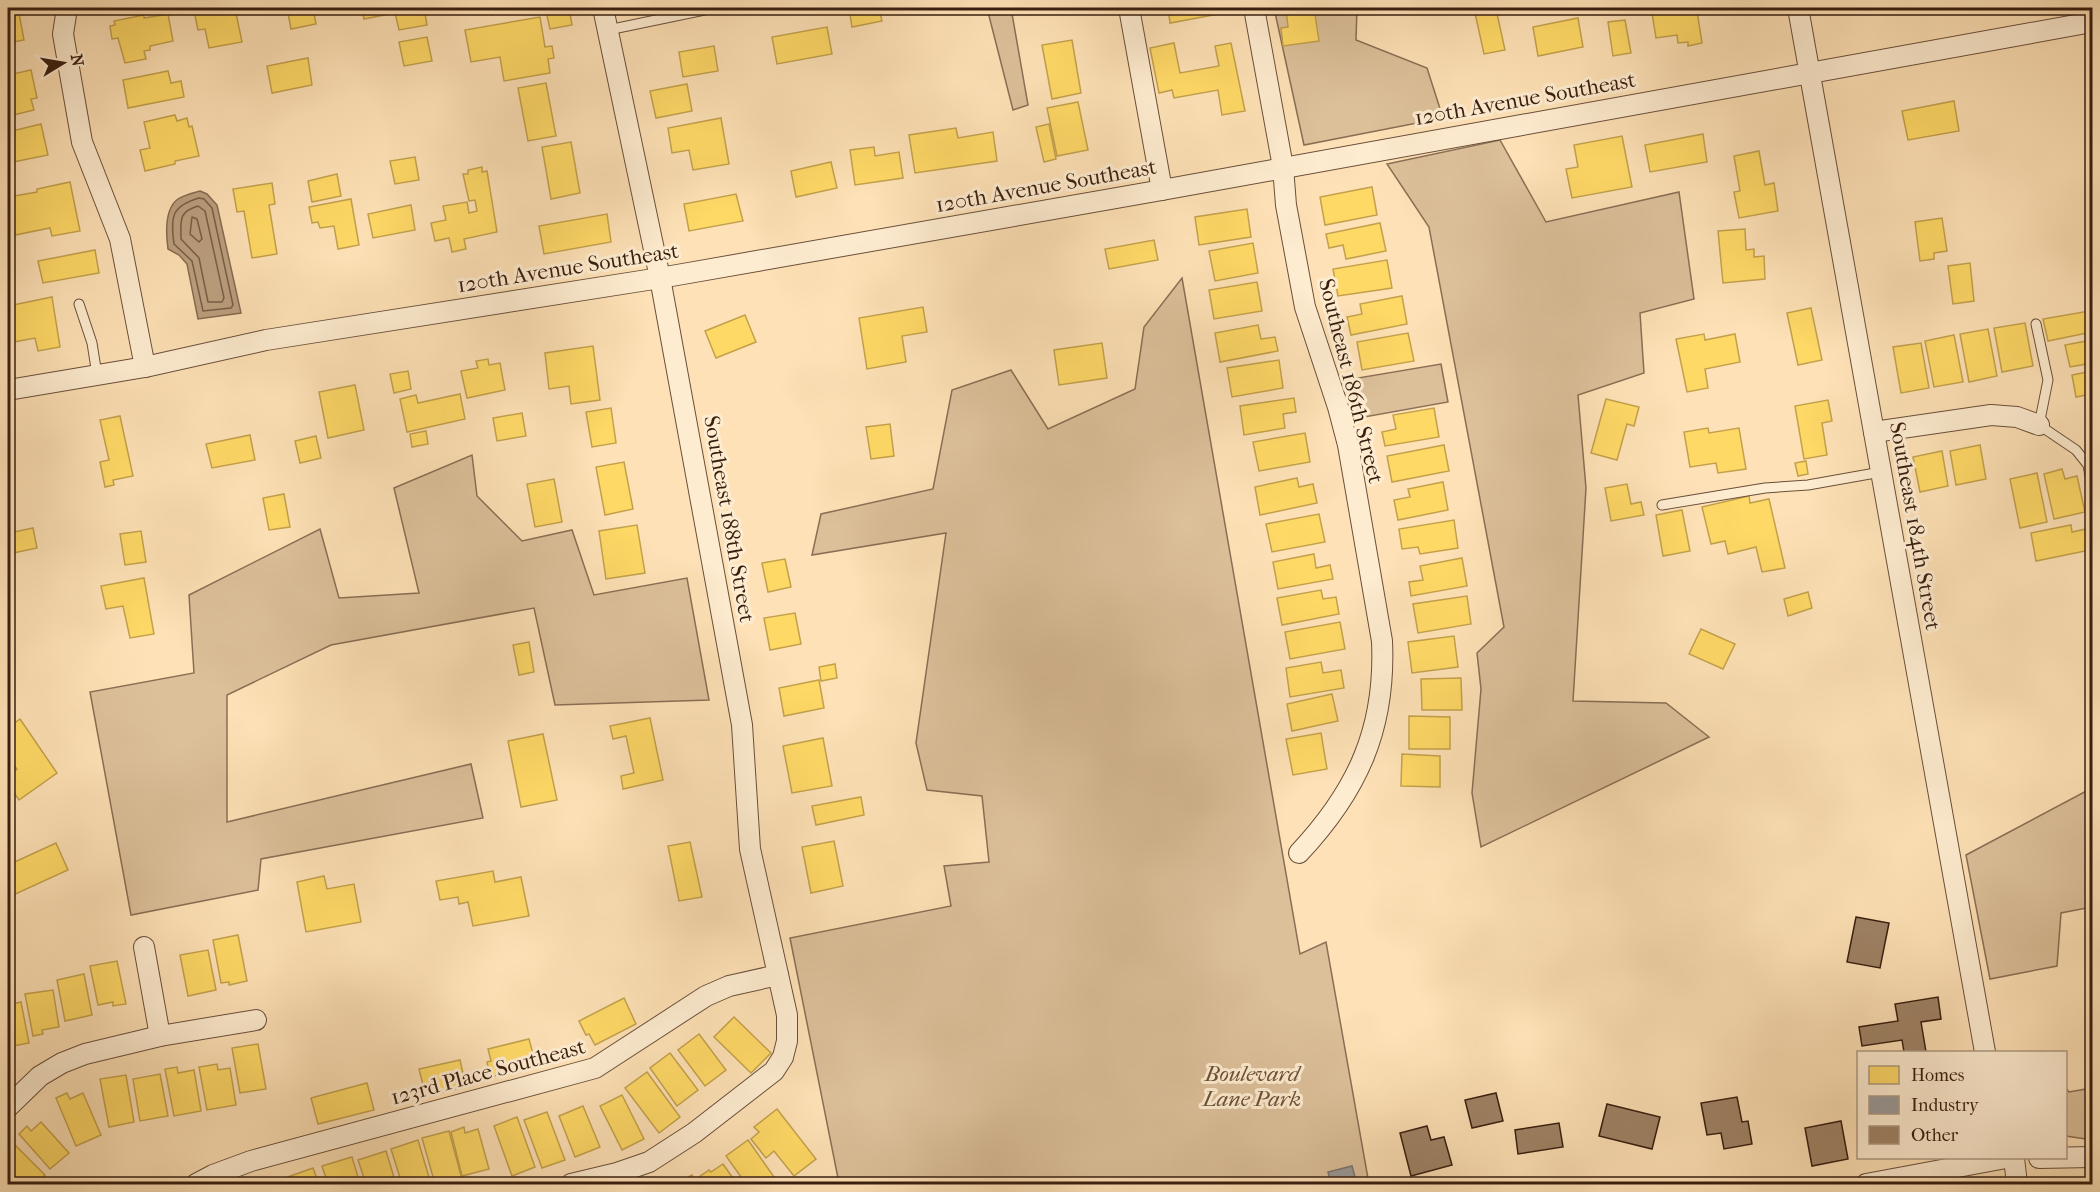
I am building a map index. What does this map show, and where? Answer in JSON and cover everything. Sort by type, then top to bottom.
[{"type":"street","points":[[67,8],[63,34],[82,142],[120,239],[145,367]]},
{"type":"street","name":"Southeast 188th Street","points":[[571,1185],[649,1162],[694,1133],[774,1071],[783,1057],[787,1041],[787,1016],[750,849],[742,725],[660,278],[603,8]]},
{"type":"street","points":[[1129,8],[1162,190]]},
{"type":"street","name":"Southeast 186th Street","points":[[1254,8],[1283,167],[1286,206],[1305,308],[1338,407],[1348,445],[1382,641],[1383,673],[1379,710],[1370,742],[1347,793],[1323,827],[1299,853]]},
{"type":"street","name":"Southeast 184th Street","points":[[1798,8],[1985,1051]]},
{"type":"street","name":"120th Avenue Southeast","points":[[8,390],[145,367],[266,340],[660,278],[2092,22]]},
{"type":"street","points":[[1874,432],[1991,414],[2017,417],[2039,425]]},
{"type":"street","points":[[144,947],[160,1036]]},
{"type":"street","name":"123rd Place Southeast","points":[[196,1185],[213,1175],[251,1161],[595,1068],[706,996],[729,987],[778,975]]},
{"type":"street","points":[[9,1103],[40,1076],[62,1063],[85,1054],[160,1036],[256,1020]]},
{"type":"street","points":[[2067,1158],[2092,1158]]},
{"type":"street","points":[[1866,1185],[2001,1159]]},
{"type":"street","points":[[2013,1159],[2017,1185]]},
{"type":"lane","points":[[608,30],[714,8]]},
{"type":"lane","points":[[79,304],[92,344],[97,375]]},
{"type":"lane","points":[[2036,324],[2048,380],[2039,425],[2076,450],[2088,465],[2092,487]]},
{"type":"lane","points":[[1662,505],[1765,488],[1808,485],[1881,472]]},
{"type":"green space","points":[[987,8],[1011,8],[1028,105],[1013,110]]},
{"type":"green space","points":[[1274,8],[1357,8],[1356,40],[1427,68],[1443,118],[1304,145]]},
{"type":"green space","points":[[1500,140],[1546,222],[1679,192],[1694,299],[1640,313],[1644,373],[1578,395],[1586,488],[1573,701],[1666,703],[1709,737],[1481,847],[1472,793],[1481,689],[1477,653],[1504,627],[1429,227],[1387,164]]},
{"type":"green space","name":"Boulevard Lane Park","points":[[1182,278],[1300,954],[1326,942],[1369,1184],[837,1184],[839,1183],[790,938],[951,906],[944,866],[989,862],[982,796],[927,790],[916,743],[946,533],[812,555],[821,514],[933,489],[952,390],[1011,370],[1048,429],[1135,389],[1144,327]]},
{"type":"green space","points":[[1441,364],[1448,402],[1359,418],[1346,380]]},
{"type":"green space","points":[[472,455],[477,496],[522,541],[572,530],[594,595],[687,578],[709,700],[555,705],[534,608],[331,645],[227,695],[227,822],[471,764],[483,818],[261,859],[258,890],[131,915],[90,692],[194,673],[189,595],[320,529],[339,598],[419,593],[394,488]]},
{"type":"green space","points":[[2092,788],[2092,907],[2061,913],[2057,966],[1990,979],[1966,855]]},
{"type":"green space","points":[[2092,1088],[2092,1140],[2067,1136],[2067,1089],[2069,1092]]},
{"type":"water","points":[[200,191],[207,194],[217,205],[241,313],[198,319],[187,264],[179,255],[168,249],[168,215],[173,203],[186,195]]},
{"type":"building: Homes","points":[[8,8],[18,8],[24,40],[8,43]]},
{"type":"building: Homes","points":[[235,8],[242,42],[209,48],[205,29],[198,30],[194,11]]},
{"type":"building: Homes","points":[[287,8],[313,8],[316,24],[291,29]]},
{"type":"building: Homes","points":[[321,8],[335,8],[335,11],[322,13]]},
{"type":"building: Homes","points":[[362,8],[389,8],[390,14],[364,19]]},
{"type":"building: Homes","points":[[394,8],[424,8],[427,25],[399,30]]},
{"type":"building: Homes","points":[[489,8],[529,8],[491,15]]},
{"type":"building: Homes","points":[[569,8],[572,25],[550,29],[546,11]]},
{"type":"building: Homes","points":[[849,8],[879,8],[882,21],[852,27]]},
{"type":"building: Homes","points":[[1030,8],[1061,8],[1061,10],[1031,15]]},
{"type":"building: Homes","points":[[1168,8],[1218,8],[1219,14],[1170,23]]},
{"type":"building: Homes","points":[[1314,8],[1319,41],[1283,46],[1281,28],[1288,27],[1286,9]]},
{"type":"building: Homes","points":[[1622,8],[1644,8],[1623,12]]},
{"type":"building: Homes","points":[[1732,8],[1761,8],[1761,9],[1733,14]]},
{"type":"building: Homes","points":[[1496,9],[1505,50],[1484,54],[1475,13]]},
{"type":"building: Homes","points":[[1675,9],[1676,14],[1697,11],[1702,43],[1688,46],[1688,42],[1678,43],[1677,35],[1656,38],[1652,13]]},
{"type":"building: Homes","points":[[168,14],[173,41],[150,46],[150,50],[144,51],[146,59],[125,63],[118,38],[112,39],[110,26],[115,25],[114,21],[144,15],[144,18]]},
{"type":"building: Homes","points":[[540,17],[545,47],[552,46],[554,58],[548,59],[550,73],[504,81],[500,57],[471,62],[465,30]]},
{"type":"building: Homes","points":[[1578,18],[1583,47],[1538,56],[1533,27]]},
{"type":"building: Homes","points":[[1625,20],[1631,53],[1613,56],[1608,22]]},
{"type":"building: Homes","points":[[827,27],[832,54],[777,64],[772,37]]},
{"type":"building: Homes","points":[[427,37],[432,61],[404,66],[399,42]]},
{"type":"building: Homes","points":[[1072,40],[1081,93],[1052,99],[1042,45]]},
{"type":"building: Homes","points":[[1174,43],[1180,73],[1219,66],[1215,46],[1231,43],[1245,111],[1222,115],[1218,90],[1174,98],[1172,90],[1159,93],[1150,48]]},
{"type":"building: Homes","points":[[714,46],[718,71],[683,77],[679,52]]},
{"type":"building: Homes","points":[[308,58],[312,85],[272,93],[267,66]]},
{"type":"building: Homes","points":[[31,70],[37,98],[31,99],[34,110],[13,115],[11,103],[8,104],[8,75]]},
{"type":"building: Homes","points":[[168,71],[171,83],[181,81],[184,97],[128,108],[123,80]]},
{"type":"building: Homes","points":[[546,83],[556,136],[528,141],[518,88]]},
{"type":"building: Homes","points":[[687,84],[692,111],[656,118],[650,91]]},
{"type":"building: Homes","points":[[1954,101],[1959,131],[1908,140],[1902,111]]},
{"type":"building: Homes","points":[[1078,102],[1088,150],[1057,156],[1047,108]]},
{"type":"building: Homes","points":[[175,115],[177,121],[187,118],[189,127],[192,126],[199,156],[145,171],[140,150],[150,148],[144,122]]},
{"type":"building: Homes","points":[[721,118],[729,164],[693,170],[689,150],[672,153],[668,128]]},
{"type":"building: Homes","points":[[41,124],[48,155],[8,163],[8,132]]},
{"type":"building: Homes","points":[[1049,124],[1056,159],[1044,162],[1036,127]]},
{"type":"building: Homes","points":[[956,128],[958,138],[993,132],[997,161],[915,173],[909,135]]},
{"type":"building: Homes","points":[[1703,134],[1707,162],[1650,172],[1645,145]]},
{"type":"building: Homes","points":[[1622,136],[1632,187],[1572,198],[1566,169],[1578,167],[1574,145]]},
{"type":"building: Homes","points":[[571,142],[580,193],[551,199],[542,147]]},
{"type":"building: Homes","points":[[874,147],[875,156],[899,152],[903,178],[855,185],[850,150]]},
{"type":"building: Homes","points":[[1759,151],[1765,185],[1774,183],[1778,211],[1739,218],[1734,192],[1740,191],[1734,156]]},
{"type":"building: Homes","points":[[415,157],[419,180],[395,184],[390,161]]},
{"type":"building: Homes","points":[[831,162],[837,188],[796,197],[791,171]]},
{"type":"building: Homes","points":[[482,167],[482,172],[487,171],[497,232],[464,239],[466,249],[452,252],[449,238],[435,241],[431,223],[446,220],[443,206],[467,202],[469,213],[477,211],[475,200],[469,201],[463,174],[468,174],[468,170]]},
{"type":"building: Homes","points":[[337,174],[341,196],[312,202],[308,181]]},
{"type":"building: Homes","points":[[70,182],[80,231],[52,236],[50,228],[15,235],[8,197],[37,192],[37,189]]},
{"type":"building: Homes","points":[[272,183],[275,204],[269,205],[277,254],[252,258],[244,211],[237,212],[233,189]]},
{"type":"building: Homes","points":[[1372,187],[1377,215],[1325,225],[1320,197]]},
{"type":"building: Homes","points":[[736,194],[743,221],[689,231],[684,204]]},
{"type":"building: Homes","points":[[351,199],[359,245],[338,249],[334,226],[320,228],[318,222],[312,223],[309,207]]},
{"type":"building: Homes","points":[[411,205],[415,230],[373,238],[368,214]]},
{"type":"building: Homes","points":[[1247,209],[1251,237],[1199,245],[1195,217]]},
{"type":"building: Homes","points":[[607,214],[611,242],[544,254],[539,226]]},
{"type":"building: Homes","points":[[1942,218],[1947,251],[1934,253],[1934,259],[1920,261],[1915,222]]},
{"type":"building: Homes","points":[[1380,223],[1386,251],[1346,259],[1343,245],[1329,248],[1326,234]]},
{"type":"building: Homes","points":[[1745,229],[1746,250],[1754,249],[1754,257],[1764,256],[1765,279],[1723,283],[1718,231]]},
{"type":"building: Homes","points":[[1154,240],[1158,260],[1109,269],[1105,249]]},
{"type":"building: Homes","points":[[1253,243],[1258,273],[1215,281],[1209,251]]},
{"type":"building: Homes","points":[[95,250],[99,273],[43,283],[38,261]]},
{"type":"building: Homes","points":[[1387,260],[1392,288],[1338,296],[1333,269]]},
{"type":"building: Homes","points":[[1970,263],[1974,301],[1953,304],[1948,266]]},
{"type":"building: Homes","points":[[1257,282],[1262,311],[1214,319],[1209,290]]},
{"type":"building: Homes","points":[[1402,296],[1407,324],[1351,335],[1347,317],[1362,314],[1360,304]]},
{"type":"building: Homes","points":[[52,297],[60,347],[38,351],[35,338],[8,343],[8,306]]},
{"type":"building: Homes","points":[[923,307],[927,332],[902,336],[906,362],[867,369],[859,318]]},
{"type":"building: Homes","points":[[1811,308],[1822,360],[1798,365],[1787,313]]},
{"type":"building: Homes","points":[[2089,311],[2092,332],[2048,341],[2043,319]]},
{"type":"building: Homes","points":[[745,315],[756,342],[716,358],[705,331]]},
{"type":"building: Homes","points":[[2025,323],[2033,366],[2002,372],[1994,328]]},
{"type":"building: Homes","points":[[1258,325],[1261,339],[1275,337],[1278,351],[1220,362],[1215,333]]},
{"type":"building: Homes","points":[[1988,329],[1997,376],[1969,382],[1960,334]]},
{"type":"building: Homes","points":[[1408,333],[1414,361],[1362,370],[1357,342]]},
{"type":"building: Homes","points":[[1704,334],[1705,340],[1735,334],[1740,362],[1705,369],[1708,388],[1687,392],[1676,339]]},
{"type":"building: Homes","points":[[1954,335],[1963,382],[1934,387],[1925,341]]},
{"type":"building: Homes","points":[[2092,340],[2092,363],[2070,367],[2065,345]]},
{"type":"building: Homes","points":[[1102,343],[1107,378],[1059,385],[1054,350]]},
{"type":"building: Homes","points":[[1921,343],[1929,388],[1901,393],[1893,347]]},
{"type":"building: Homes","points":[[593,346],[600,400],[571,404],[569,386],[549,389],[545,353]]},
{"type":"building: Homes","points":[[488,359],[489,365],[500,363],[505,390],[467,398],[461,371],[478,368],[476,361]]},
{"type":"building: Homes","points":[[1279,360],[1283,388],[1232,397],[1227,368]]},
{"type":"building: Homes","points":[[408,371],[411,389],[394,393],[390,374]]},
{"type":"building: Homes","points":[[2092,371],[2092,394],[2076,397],[2072,375]]},
{"type":"building: Homes","points":[[355,385],[364,430],[328,438],[319,392]]},
{"type":"building: Homes","points":[[460,394],[465,419],[407,432],[400,399],[416,395],[418,403]]},
{"type":"building: Homes","points":[[1294,398],[1296,412],[1283,414],[1285,428],[1244,435],[1240,406]]},
{"type":"building: Homes","points":[[1606,399],[1639,407],[1634,426],[1627,424],[1617,460],[1591,453]]},
{"type":"building: Homes","points":[[1828,400],[1832,421],[1822,423],[1827,455],[1804,459],[1795,406]]},
{"type":"building: Homes","points":[[611,408],[616,443],[592,447],[586,412]]},
{"type":"building: Homes","points":[[1434,408],[1439,437],[1385,446],[1382,432],[1396,429],[1393,415]]},
{"type":"building: Homes","points":[[522,413],[526,436],[497,441],[493,418]]},
{"type":"building: Homes","points":[[120,416],[133,476],[113,480],[114,485],[105,487],[100,462],[109,460],[100,420]]},
{"type":"building: Homes","points":[[890,424],[894,456],[871,459],[866,427]]},
{"type":"building: Homes","points":[[1708,428],[1709,433],[1739,428],[1746,469],[1718,473],[1716,463],[1690,467],[1684,432]]},
{"type":"building: Homes","points":[[426,431],[428,444],[412,447],[410,434]]},
{"type":"building: Homes","points":[[1305,433],[1310,462],[1259,471],[1253,442]]},
{"type":"building: Homes","points":[[250,435],[255,460],[212,468],[206,444]]},
{"type":"building: Homes","points":[[316,436],[321,458],[300,463],[295,441]]},
{"type":"building: Homes","points":[[1444,445],[1449,471],[1392,482],[1387,456]]},
{"type":"building: Homes","points":[[1980,445],[1986,479],[1956,485],[1950,451]]},
{"type":"building: Homes","points":[[1942,451],[1948,486],[1920,492],[1913,457]]},
{"type":"building: Homes","points":[[1806,461],[1808,474],[1798,476],[1795,463]]},
{"type":"building: Homes","points":[[624,462],[633,509],[605,515],[596,467]]},
{"type":"building: Homes","points":[[2062,469],[2065,479],[2077,476],[2085,512],[2054,519],[2044,474]]},
{"type":"building: Homes","points":[[2037,473],[2047,522],[2020,528],[2010,479]]},
{"type":"building: Homes","points":[[1297,478],[1299,487],[1313,484],[1317,503],[1260,515],[1255,487]]},
{"type":"building: Homes","points":[[554,479],[562,522],[535,527],[527,484]]},
{"type":"building: Homes","points":[[1443,482],[1448,510],[1398,520],[1394,500],[1410,497],[1408,489]]},
{"type":"building: Homes","points":[[1627,484],[1631,504],[1641,502],[1644,515],[1611,521],[1605,488]]},
{"type":"building: Homes","points":[[284,494],[290,527],[269,530],[263,498]]},
{"type":"building: Homes","points":[[1749,496],[1750,503],[1769,499],[1785,568],[1762,572],[1756,547],[1728,554],[1725,541],[1711,544],[1702,507]]},
{"type":"building: Homes","points":[[1682,510],[1690,551],[1663,556],[1656,515]]},
{"type":"building: Homes","points":[[1319,514],[1325,542],[1272,552],[1266,524]]},
{"type":"building: Homes","points":[[1454,520],[1458,548],[1420,554],[1418,547],[1402,549],[1399,529]]},
{"type":"building: Homes","points":[[637,525],[645,573],[606,579],[599,531]]},
{"type":"building: Homes","points":[[2071,525],[2072,532],[2086,529],[2090,550],[2036,561],[2031,533]]},
{"type":"building: Homes","points":[[33,528],[37,548],[13,553],[9,533]]},
{"type":"building: Homes","points":[[141,531],[146,562],[125,565],[120,534]]},
{"type":"building: Homes","points":[[1314,554],[1316,568],[1330,565],[1333,579],[1278,589],[1273,562]]},
{"type":"building: Homes","points":[[1462,558],[1467,586],[1411,596],[1409,582],[1423,580],[1420,566]]},
{"type":"building: Homes","points":[[785,559],[791,587],[768,592],[762,563]]},
{"type":"building: Homes","points":[[144,578],[154,634],[130,638],[123,606],[106,609],[101,586]]},
{"type":"building: Homes","points":[[1321,590],[1323,599],[1336,597],[1339,614],[1282,625],[1277,598]]},
{"type":"building: Homes","points":[[1808,592],[1812,608],[1788,616],[1784,599]]},
{"type":"building: Homes","points":[[1467,596],[1471,624],[1418,633],[1413,604]]},
{"type":"building: Homes","points":[[795,613],[801,644],[770,650],[764,618]]},
{"type":"building: Homes","points":[[1340,622],[1345,649],[1290,659],[1285,632]]},
{"type":"building: Homes","points":[[1701,629],[1735,644],[1723,669],[1689,654]]},
{"type":"building: Homes","points":[[1454,636],[1458,667],[1412,673],[1408,642]]},
{"type":"building: Homes","points":[[529,642],[534,672],[519,675],[513,645]]},
{"type":"building: Homes","points":[[1321,662],[1323,673],[1341,670],[1344,688],[1290,697],[1286,668]]},
{"type":"building: Homes","points":[[835,664],[837,678],[821,681],[819,667]]},
{"type":"building: Homes","points":[[1461,678],[1462,710],[1422,710],[1421,679]]},
{"type":"building: Homes","points":[[819,680],[824,708],[784,716],[779,688]]},
{"type":"building: Homes","points":[[1332,694],[1338,721],[1292,731],[1287,704]]},
{"type":"building: Homes","points":[[1409,716],[1450,717],[1450,749],[1409,749]]},
{"type":"building: Homes","points":[[650,718],[663,780],[623,789],[621,776],[634,773],[626,736],[613,739],[610,726]]},
{"type":"building: Homes","points":[[20,719],[57,773],[19,800],[8,784],[8,776],[17,769],[8,760],[8,728]]},
{"type":"building: Homes","points":[[1321,733],[1327,769],[1293,775],[1286,739]]},
{"type":"building: Homes","points":[[543,734],[557,800],[521,807],[508,741]]},
{"type":"building: Homes","points":[[823,738],[832,786],[792,793],[783,746]]},
{"type":"building: Homes","points":[[1402,754],[1440,756],[1440,787],[1401,786]]},
{"type":"building: Homes","points":[[861,797],[864,815],[816,825],[812,806]]},
{"type":"building: Homes","points":[[834,841],[843,886],[811,893],[802,847]]},
{"type":"building: Homes","points":[[690,842],[702,897],[679,901],[668,846]]},
{"type":"building: Homes","points":[[56,843],[68,870],[11,896],[8,889],[8,865]]},
{"type":"building: Homes","points":[[493,871],[495,882],[521,877],[529,916],[473,926],[468,902],[459,904],[458,897],[440,900],[436,881]]},
{"type":"building: Homes","points":[[324,876],[327,889],[354,884],[361,922],[306,932],[297,882]]},
{"type":"building: Homes","points":[[238,935],[247,981],[229,985],[229,982],[221,983],[213,940]]},
{"type":"building: Homes","points":[[208,950],[216,990],[188,996],[180,955]]},
{"type":"building: Homes","points":[[117,961],[126,1004],[113,1006],[113,1002],[98,1005],[90,966]]},
{"type":"building: Homes","points":[[84,974],[92,1015],[65,1021],[57,980]]},
{"type":"building: Homes","points":[[53,990],[59,1027],[42,1030],[43,1034],[33,1036],[25,994]]},
{"type":"building: Homes","points":[[624,998],[636,1024],[595,1045],[589,1034],[586,1035],[579,1021]]},
{"type":"building: Homes","points":[[21,1002],[29,1043],[8,1047],[8,1005]]},
{"type":"building: Homes","points":[[734,1017],[771,1053],[751,1073],[714,1037]]},
{"type":"building: Homes","points":[[699,1034],[726,1070],[705,1086],[678,1050]]},
{"type":"building: Homes","points":[[529,1039],[533,1054],[538,1053],[540,1065],[490,1077],[487,1062],[491,1061],[488,1049]]},
{"type":"building: Homes","points":[[258,1044],[266,1089],[240,1093],[232,1048]]},
{"type":"building: Homes","points":[[670,1053],[698,1090],[677,1106],[650,1068]]},
{"type":"building: Homes","points":[[460,1060],[466,1087],[421,1097],[418,1086],[423,1085],[419,1069]]},
{"type":"building: Homes","points":[[217,1064],[218,1070],[230,1068],[236,1105],[207,1110],[199,1067]]},
{"type":"building: Homes","points":[[177,1067],[178,1073],[194,1070],[201,1111],[174,1116],[165,1069]]},
{"type":"building: Homes","points":[[647,1072],[680,1117],[659,1133],[625,1088]]},
{"type":"building: Homes","points":[[160,1074],[168,1116],[140,1121],[133,1079]]},
{"type":"building: Homes","points":[[126,1075],[134,1122],[109,1127],[100,1079]]},
{"type":"building: Homes","points":[[367,1083],[374,1110],[318,1124],[311,1098]]},
{"type":"building: Homes","points":[[67,1093],[70,1099],[83,1093],[101,1135],[76,1146],[56,1098]]},
{"type":"building: Homes","points":[[622,1095],[644,1139],[622,1150],[600,1106]]},
{"type":"building: Homes","points":[[583,1106],[600,1147],[575,1157],[559,1116]]},
{"type":"building: Homes","points":[[777,1109],[816,1159],[794,1176],[774,1151],[766,1158],[751,1139],[759,1132],[754,1127]]},
{"type":"building: Homes","points":[[547,1112],[565,1160],[542,1168],[524,1120]]},
{"type":"building: Homes","points":[[517,1117],[535,1167],[512,1176],[494,1126]]},
{"type":"building: Homes","points":[[41,1122],[69,1153],[50,1169],[19,1134],[27,1126],[31,1131]]},
{"type":"building: Homes","points":[[464,1127],[465,1133],[478,1129],[489,1169],[462,1176],[451,1132]]},
{"type":"building: Homes","points":[[449,1131],[463,1183],[435,1184],[422,1138]]},
{"type":"building: Homes","points":[[10,1140],[45,1175],[36,1184],[14,1184],[8,1178],[8,1143]]},
{"type":"building: Homes","points":[[418,1140],[431,1184],[402,1184],[391,1149]]},
{"type":"building: Homes","points":[[748,1140],[774,1177],[762,1184],[746,1184],[726,1156]]},
{"type":"building: Homes","points":[[386,1151],[396,1184],[366,1184],[358,1160]]},
{"type":"building: Homes","points":[[352,1157],[360,1184],[328,1184],[322,1166]]},
{"type":"building: Homes","points":[[723,1164],[737,1184],[704,1184],[699,1177]]},
{"type":"building: Homes","points":[[313,1168],[319,1184],[288,1184],[285,1178]]},
{"type":"building: Homes","points":[[692,1175],[697,1184],[684,1184],[682,1180]]},
{"type":"building: Homes","points":[[270,1179],[272,1184],[259,1184]]},
{"type":"building: Industry","points":[[1352,1166],[1357,1184],[1331,1184],[1328,1172]]},
{"type":"building: Other","points":[[1856,917],[1889,923],[1880,968],[1847,962]]},
{"type":"building: Other","points":[[1938,997],[1941,1019],[1921,1022],[1926,1051],[1904,1051],[1902,1040],[1862,1046],[1859,1027],[1898,1021],[1895,1004]]},
{"type":"building: Other","points":[[1496,1093],[1503,1121],[1472,1128],[1465,1100]]},
{"type":"building: Other","points":[[1737,1097],[1742,1122],[1748,1121],[1752,1144],[1724,1149],[1721,1133],[1707,1135],[1701,1103]]},
{"type":"building: Other","points":[[1607,1104],[1660,1117],[1652,1149],[1599,1136]]},
{"type":"building: Other","points":[[1841,1121],[1848,1159],[1812,1166],[1805,1128]]},
{"type":"building: Other","points":[[1559,1123],[1563,1147],[1518,1154],[1515,1130]]},
{"type":"building: Other","points":[[1427,1126],[1431,1140],[1444,1137],[1452,1165],[1411,1176],[1400,1133]]}]
